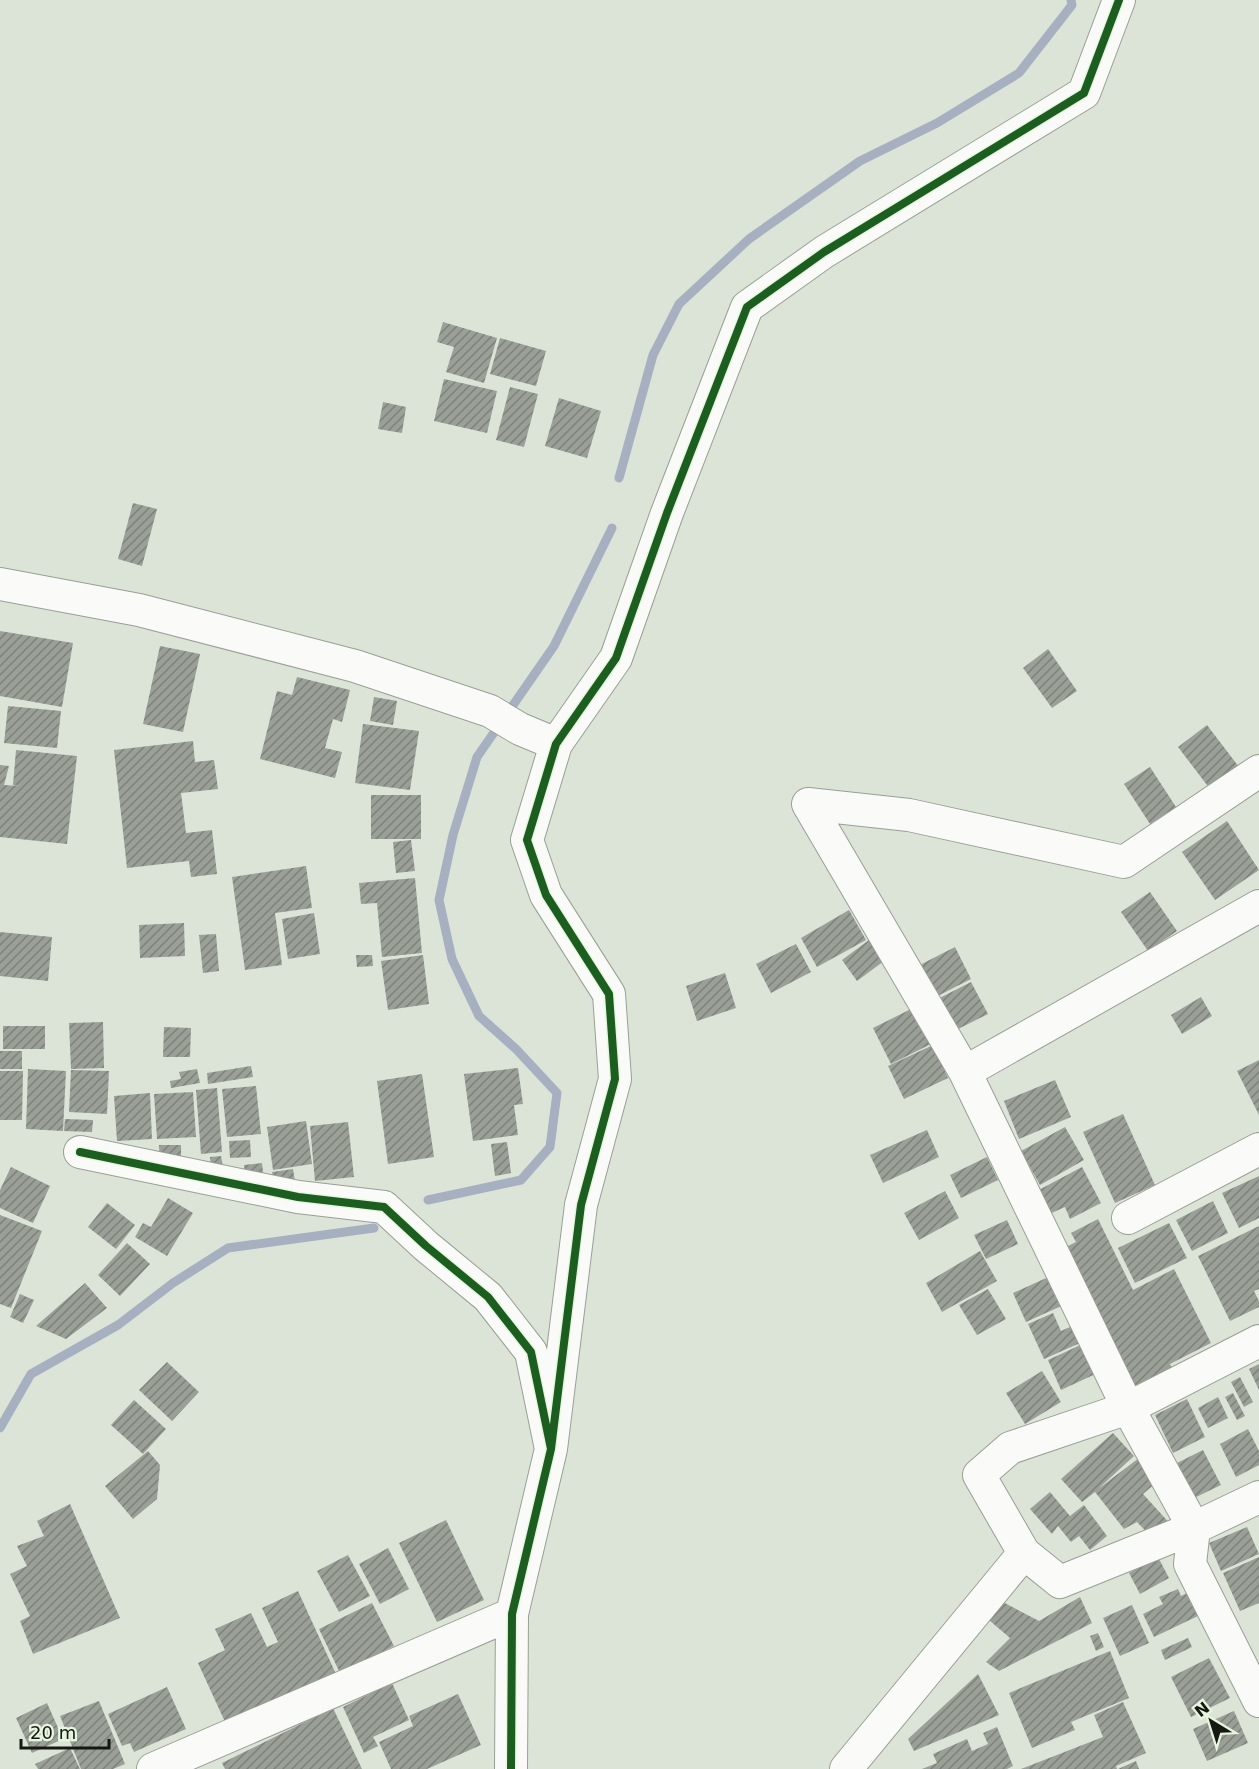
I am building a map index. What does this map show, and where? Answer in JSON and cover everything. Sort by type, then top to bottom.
[{"type":"street","points":[[510,1768],[512,1614],[551,1449],[582,1205],[615,1079],[609,994],[546,895],[527,840],[556,744],[616,658],[668,513],[747,307],[824,252],[1084,93],[1119,0]]},
{"type":"street","points":[[0,584],[139,610],[343,663],[490,711],[520,729],[556,744]]},
{"type":"street","points":[[1259,771],[1124,862],[909,815],[808,804],[965,1072],[1128,1407],[1194,1528],[1190,1564],[1259,1701]]},
{"type":"street","points":[[965,1072],[1259,906]]},
{"type":"street","points":[[1128,1218],[1259,1149]]},
{"type":"street","points":[[80,1152],[298,1197],[384,1208],[488,1297],[531,1352],[551,1449]]},
{"type":"street","points":[[1259,1341],[1128,1407],[1010,1448],[979,1475],[1024,1553],[1060,1582],[1194,1528],[1259,1497]]},
{"type":"street","points":[[846,1769],[1024,1553]]},
{"type":"street","points":[[153,1769],[512,1614]]},
{"type":"building","points":[[443,322],[497,338],[484,383],[446,372],[454,347],[437,342]]},
{"type":"building","points":[[500,338],[546,351],[536,386],[490,374]]},
{"type":"building","points":[[444,379],[497,391],[487,433],[434,421]]},
{"type":"building","points":[[510,387],[538,394],[524,447],[496,440]]},
{"type":"building","points":[[559,398],[601,411],[587,458],[545,446]]},
{"type":"building","points":[[383,402],[406,407],[402,433],[378,429]]},
{"type":"building","points":[[133,503],[157,509],[142,566],[118,559]]},
{"type":"building","points":[[0,631],[73,643],[62,707],[0,696]]},
{"type":"building","points":[[160,646],[200,654],[183,732],[143,724]]},
{"type":"building","points":[[1048,649],[1077,691],[1052,708],[1023,668]]},
{"type":"building","points":[[297,677],[350,690],[342,722],[333,719],[325,748],[342,752],[335,778],[260,759],[277,691],[292,695]]},
{"type":"building","points":[[374,697],[397,701],[393,725],[370,721]]},
{"type":"building","points":[[8,706],[61,711],[57,748],[4,743]]},
{"type":"building","points":[[363,724],[419,731],[410,790],[355,783]]},
{"type":"building","points":[[1207,725],[1239,767],[1210,789],[1178,747]]},
{"type":"building","points":[[193,741],[195,762],[214,760],[218,789],[181,793],[186,833],[212,830],[217,874],[191,877],[189,861],[127,868],[114,750]]},
{"type":"building","points":[[16,750],[77,756],[67,844],[0,837],[0,765],[9,766],[4,785],[20,786],[13,785]]},
{"type":"building","points":[[1150,767],[1176,807],[1150,824],[1124,784]]},
{"type":"building","points":[[371,795],[421,795],[421,839],[371,839]]},
{"type":"building","points":[[1227,821],[1259,870],[1215,900],[1182,852]]},
{"type":"building","points":[[411,840],[415,871],[396,873],[393,842]]},
{"type":"building","points":[[306,866],[312,908],[275,913],[282,965],[245,970],[232,877]]},
{"type":"building","points":[[415,878],[422,953],[382,957],[377,903],[361,904],[359,883]]},
{"type":"building","points":[[1150,892],[1177,931],[1148,951],[1121,912]]},
{"type":"building","points":[[849,910],[866,940],[817,967],[801,938]]},
{"type":"building","points":[[314,913],[320,954],[288,959],[282,919]]},
{"type":"building","points":[[184,923],[185,956],[140,958],[139,925]]},
{"type":"building","points":[[0,932],[52,937],[48,981],[0,976]]},
{"type":"building","points":[[216,934],[219,971],[203,973],[199,935]]},
{"type":"building","points":[[869,940],[884,961],[857,981],[842,960]]},
{"type":"building","points":[[796,944],[811,972],[771,993],[756,964]]},
{"type":"building","points":[[955,947],[971,979],[924,1003],[908,971]]},
{"type":"building","points":[[356,955],[372,955],[373,966],[357,967]]},
{"type":"building","points":[[423,955],[429,1004],[388,1010],[381,961]]},
{"type":"building","points":[[725,973],[736,1008],[697,1021],[686,986]]},
{"type":"building","points":[[971,982],[988,1014],[940,1038],[924,1006]]},
{"type":"building","points":[[1201,997],[1212,1016],[1182,1034],[1171,1015]]},
{"type":"building","points":[[915,1007],[933,1043],[891,1064],[873,1028]]},
{"type":"building","points":[[103,1022],[104,1068],[71,1069],[69,1023]]},
{"type":"building","points":[[3,1026],[45,1026],[45,1049],[3,1049]]},
{"type":"building","points":[[164,1027],[191,1028],[190,1057],[163,1057]]},
{"type":"building","points":[[933,1045],[948,1078],[904,1099],[888,1066]]},
{"type":"building","points":[[0,1051],[22,1051],[22,1069],[0,1069]]},
{"type":"building","points":[[1259,1060],[1259,1115],[1237,1071]]},
{"type":"building","points":[[251,1066],[253,1077],[208,1084],[207,1073]]},
{"type":"building","points":[[518,1068],[523,1104],[514,1105],[518,1135],[473,1141],[464,1074]]},
{"type":"building","points":[[28,1069],[66,1071],[63,1131],[26,1129]]},
{"type":"building","points":[[197,1069],[200,1083],[171,1088],[170,1081],[181,1079],[179,1072]]},
{"type":"building","points":[[71,1070],[109,1071],[107,1114],[69,1112]]},
{"type":"building","points":[[0,1071],[23,1071],[22,1120],[0,1120]]},
{"type":"building","points":[[422,1074],[434,1157],[388,1164],[377,1081]]},
{"type":"building","points":[[1055,1080],[1071,1117],[1019,1139],[1004,1101]]},
{"type":"building","points":[[256,1086],[261,1134],[227,1137],[222,1089]]},
{"type":"building","points":[[217,1088],[222,1152],[201,1154],[196,1090]]},
{"type":"building","points":[[193,1092],[196,1137],[157,1139],[154,1094]]},
{"type":"building","points":[[150,1093],[152,1139],[117,1141],[114,1096]]},
{"type":"building","points":[[1123,1114],[1155,1185],[1115,1203],[1083,1132]]},
{"type":"building","points":[[65,1119],[93,1120],[92,1132],[64,1131]]},
{"type":"building","points":[[306,1121],[312,1164],[273,1170],[267,1127]]},
{"type":"building","points":[[348,1122],[354,1177],[315,1181],[310,1126]]},
{"type":"building","points":[[1065,1127],[1084,1160],[1040,1185],[1021,1151]]},
{"type":"building","points":[[927,1130],[939,1157],[883,1183],[870,1155]]},
{"type":"building","points":[[250,1140],[251,1157],[230,1158],[229,1141]]},
{"type":"building","points":[[507,1142],[511,1173],[495,1176],[491,1144]]},
{"type":"building","points":[[159,1145],[181,1145],[181,1165],[160,1165]]},
{"type":"building","points":[[221,1156],[223,1167],[211,1168],[210,1157]]},
{"type":"building","points":[[987,1157],[998,1180],[961,1198],[950,1175]]},
{"type":"building","points":[[262,1163],[264,1181],[246,1183],[244,1165]]},
{"type":"building","points":[[11,1167],[50,1186],[33,1223],[0,1208],[0,1190]]},
{"type":"building","points":[[1082,1167],[1101,1203],[1070,1219],[1065,1207],[1047,1215],[1035,1192]]},
{"type":"building","points":[[293,1169],[295,1182],[274,1185],[272,1172]]},
{"type":"building","points":[[1259,1176],[1259,1218],[1239,1228],[1222,1193]]},
{"type":"building","points":[[945,1191],[959,1218],[919,1240],[904,1213]]},
{"type":"building","points":[[168,1198],[193,1213],[167,1256],[135,1237],[143,1223],[151,1227]]},
{"type":"building","points":[[1213,1201],[1228,1233],[1192,1251],[1176,1220]]},
{"type":"building","points":[[107,1203],[135,1225],[116,1249],[88,1227]]},
{"type":"building","points":[[0,1215],[42,1231],[11,1308],[0,1304]]},
{"type":"building","points":[[1098,1219],[1133,1290],[1174,1269],[1211,1343],[1170,1364],[1175,1375],[1131,1398],[1058,1251],[1076,1242],[1071,1233]]},
{"type":"building","points":[[1007,1220],[1018,1244],[986,1259],[974,1235]]},
{"type":"building","points":[[1169,1223],[1187,1258],[1135,1283],[1118,1248]]},
{"type":"building","points":[[1259,1226],[1259,1289],[1254,1291],[1259,1307],[1230,1321],[1198,1256]]},
{"type":"building","points":[[127,1243],[150,1264],[120,1296],[98,1275]]},
{"type":"building","points":[[980,1251],[997,1281],[942,1312],[926,1283]]},
{"type":"building","points":[[1055,1274],[1068,1303],[1026,1322],[1013,1293]]},
{"type":"building","points":[[85,1283],[107,1308],[66,1339],[36,1326]]},
{"type":"building","points":[[988,1289],[1006,1319],[977,1335],[959,1305]]},
{"type":"building","points":[[20,1294],[34,1300],[23,1323],[10,1317]]},
{"type":"building","points":[[1053,1313],[1061,1331],[1081,1322],[1089,1339],[1044,1359],[1028,1324]]},
{"type":"building","points":[[1089,1341],[1102,1371],[1061,1390],[1048,1360]]},
{"type":"building","points":[[167,1362],[199,1392],[172,1421],[139,1390]]},
{"type":"building","points":[[1259,1364],[1259,1390],[1249,1369]]},
{"type":"building","points":[[1042,1371],[1061,1402],[1025,1424],[1006,1393]]},
{"type":"building","points":[[1240,1377],[1253,1402],[1244,1407],[1231,1382]]},
{"type":"building","points":[[1233,1393],[1245,1416],[1237,1420],[1225,1397]]},
{"type":"building","points":[[1218,1397],[1228,1418],[1208,1428],[1198,1408]]},
{"type":"building","points":[[1187,1399],[1205,1437],[1173,1453],[1155,1415]]},
{"type":"building","points":[[134,1400],[166,1429],[143,1454],[111,1425]]},
{"type":"building","points":[[1248,1429],[1259,1451],[1259,1465],[1236,1477],[1220,1444]]},
{"type":"building","points":[[1113,1433],[1134,1456],[1098,1489],[1139,1458],[1157,1482],[1143,1494],[1184,1539],[1168,1554],[1137,1522],[1124,1529],[1095,1492],[1082,1502],[1061,1479]]},
{"type":"building","points":[[1203,1450],[1221,1485],[1190,1500],[1173,1465]]},
{"type":"building","points":[[148,1451],[160,1465],[157,1499],[133,1519],[105,1486]]},
{"type":"building","points":[[1050,1492],[1070,1516],[1084,1505],[1107,1536],[1090,1550],[1079,1536],[1071,1542],[1058,1526],[1052,1534],[1030,1509]]},
{"type":"building","points":[[70,1504],[120,1618],[33,1654],[20,1621],[30,1616],[10,1574],[27,1566],[17,1546],[44,1536],[37,1521]]},
{"type":"building","points":[[446,1520],[484,1600],[437,1622],[399,1543]]},
{"type":"building","points":[[1247,1527],[1259,1554],[1221,1571],[1209,1543]]},
{"type":"building","points":[[388,1548],[409,1589],[380,1604],[359,1564]]},
{"type":"building","points":[[348,1555],[370,1596],[339,1612],[317,1571]]},
{"type":"building","points":[[1158,1557],[1169,1578],[1140,1594],[1129,1573]]},
{"type":"building","points":[[1259,1557],[1259,1603],[1240,1611],[1223,1573]]},
{"type":"building","points":[[1178,1589],[1181,1596],[1189,1592],[1200,1615],[1154,1637],[1143,1614],[1163,1604],[1159,1597]]},
{"type":"building","points":[[298,1591],[336,1674],[226,1724],[198,1663],[225,1650],[215,1629],[251,1613],[267,1647],[278,1642],[262,1608]]},
{"type":"building","points":[[1080,1597],[1092,1623],[999,1671],[986,1662],[1010,1638],[982,1614],[999,1600],[1039,1621]]},
{"type":"building","points":[[372,1603],[394,1646],[340,1673],[319,1629]]},
{"type":"building","points":[[1132,1605],[1149,1643],[1120,1656],[1103,1618]]},
{"type":"building","points":[[1098,1633],[1104,1647],[1096,1651],[1090,1636]]},
{"type":"building","points":[[1188,1638],[1192,1647],[1165,1660],[1161,1650]]},
{"type":"building","points":[[1110,1651],[1129,1698],[1071,1722],[1075,1730],[1032,1748],[1009,1693]]},
{"type":"building","points":[[1209,1658],[1230,1698],[1191,1717],[1171,1677]]},
{"type":"building","points":[[978,1674],[999,1715],[914,1751],[908,1739]]},
{"type":"building","points":[[392,1683],[409,1720],[373,1737],[378,1746],[364,1753],[343,1707]]},
{"type":"building","points":[[167,1687],[186,1729],[134,1752],[130,1743],[122,1746],[108,1714]]},
{"type":"building","points":[[458,1694],[481,1745],[427,1769],[391,1769],[379,1742],[413,1726],[409,1716]]},
{"type":"building","points":[[99,1701],[125,1764],[113,1769],[81,1769],[60,1716]]},
{"type":"building","points":[[1123,1702],[1146,1753],[1116,1766],[1117,1769],[1021,1769],[1103,1737],[1094,1715]]},
{"type":"building","points":[[47,1703],[63,1739],[32,1753],[16,1718]]},
{"type":"building","points":[[333,1708],[362,1769],[225,1769],[222,1763]]},
{"type":"building","points":[[1234,1711],[1248,1743],[1207,1761],[1193,1729]]},
{"type":"building","points":[[997,1727],[1013,1766],[1007,1769],[922,1769],[937,1763],[933,1754],[967,1739],[972,1751],[988,1744],[983,1733]]},
{"type":"building","points":[[70,1748],[80,1769],[38,1769],[35,1764]]},
{"type":"building","points":[[1136,1761],[1139,1769],[1118,1769]]},
{"type":"waterway","points":[[619,478],[653,355],[679,304],[749,239],[860,161],[937,123],[1019,73],[1072,5],[1071,0]]},
{"type":"waterway","points":[[428,1200],[521,1180],[550,1147],[557,1093],[516,1049],[479,1016],[452,959],[439,900],[453,835],[477,757],[554,646],[612,528]]},
{"type":"waterway","points":[[0,1428],[31,1374],[118,1325],[173,1283],[228,1248],[374,1228]]},
{"type":"cycle path","points":[[551,1449],[581,1205],[615,1079],[609,994],[546,895],[527,840],[556,744],[616,658],[667,513],[747,307],[824,252],[1084,93],[1119,0]]},
{"type":"cycle path","points":[[80,1152],[298,1197],[384,1207],[426,1246],[488,1297],[531,1352],[551,1449],[512,1614],[511,1769]]}]
